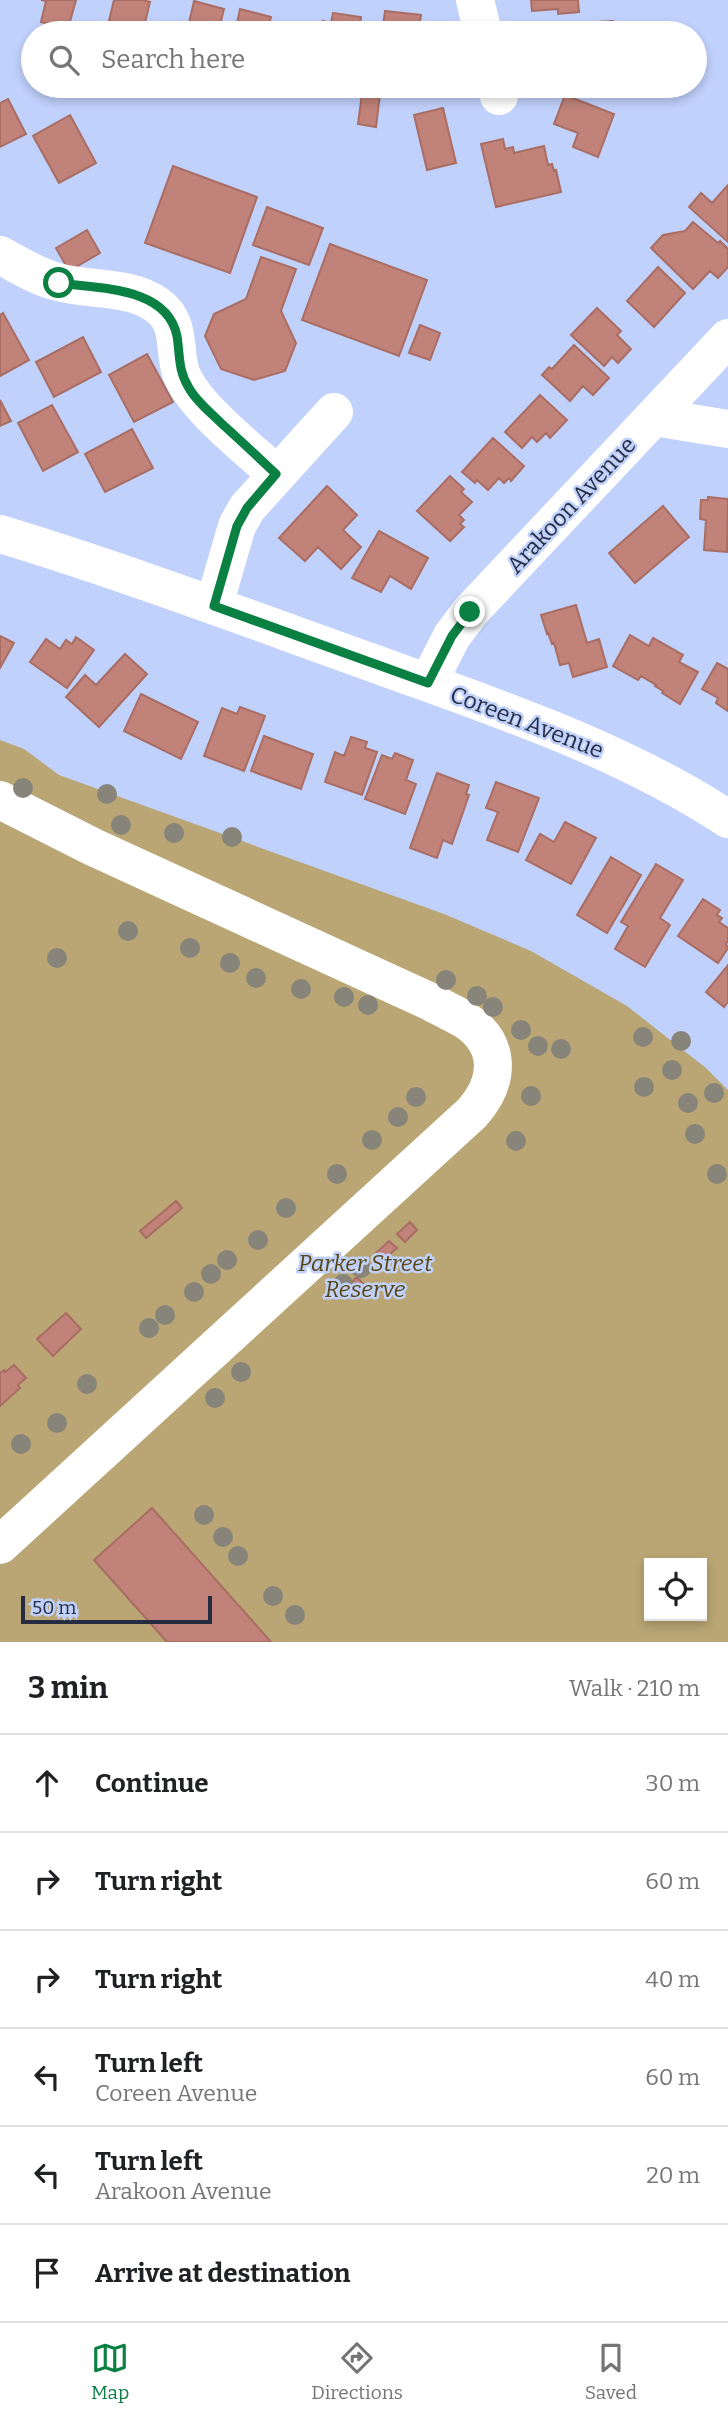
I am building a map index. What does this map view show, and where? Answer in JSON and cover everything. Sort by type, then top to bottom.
[{"type":"street","points":[[475,0],[480,21]]},
{"type":"street","points":[[0,255],[39,276],[59,283],[125,293],[157,305],[169,317],[177,335],[181,372],[190,390],[204,407],[276,474]]},
{"type":"street","name":"Arakoon Avenue","points":[[428,683],[452,636],[470,612],[728,338]]},
{"type":"street","points":[[214,606],[237,526],[247,508],[334,412]]},
{"type":"street","points":[[654,417],[728,429]]},
{"type":"street","name":"Coreen Avenue","points":[[0,534],[214,606],[523,717],[609,753],[728,820]]},
{"type":"street","points":[[0,800],[93,847],[443,1008],[477,1030],[494,1062],[489,1090],[472,1113],[0,1545]]},
{"type":"green space","name":"Parker Street Reserve","points":[[0,740],[24,749],[59,775],[444,914],[531,951],[627,1006],[706,1068],[728,1090],[728,1642],[0,1642]]},
{"type":"building","points":[[41,0],[76,0],[70,21],[41,21],[46,1]]},
{"type":"building","points":[[114,0],[150,2],[145,21],[109,21]]},
{"type":"building","points":[[531,0],[578,0],[579,12],[558,14],[558,9],[532,11]]},
{"type":"building","points":[[194,1],[224,9],[221,21],[189,21]]},
{"type":"building","points":[[240,9],[271,17],[270,21],[238,21]]},
{"type":"building","points":[[385,11],[421,15],[420,21],[384,21]]},
{"type":"building","points":[[333,13],[361,17],[360,21],[331,21]]},
{"type":"building","points":[[361,98],[380,98],[376,127],[358,124]]},
{"type":"building","points":[[564,98],[573,98],[614,114],[598,157],[573,147],[578,133],[554,124]]},
{"type":"building","points":[[8,99],[26,134],[0,147],[0,103]]},
{"type":"building","points":[[443,108],[456,163],[427,170],[414,115]]},
{"type":"building","points":[[70,115],[96,163],[59,183],[33,136]]},
{"type":"building","points":[[503,139],[505,149],[513,147],[514,153],[544,146],[548,165],[552,164],[554,171],[556,170],[561,192],[496,207],[481,144]]},
{"type":"building","points":[[173,166],[257,197],[230,273],[145,243]]},
{"type":"building","points":[[728,185],[728,242],[689,207],[701,193],[712,203]]},
{"type":"building","points":[[267,207],[323,228],[309,265],[253,245]]},
{"type":"building","points":[[693,222],[728,249],[728,267],[718,278],[710,271],[693,289],[651,248],[663,235],[685,231]]},
{"type":"building","points":[[87,230],[100,253],[69,271],[56,248]]},
{"type":"building","points":[[330,244],[427,280],[399,356],[302,320]]},
{"type":"building","points":[[261,257],[296,269],[281,311],[296,343],[285,371],[254,380],[221,369],[205,336],[214,314],[246,299]]},
{"type":"building","points":[[658,267],[685,293],[654,327],[627,301]]},
{"type":"building","points":[[597,308],[621,331],[617,335],[631,349],[618,363],[612,357],[604,366],[571,335]]},
{"type":"building","points":[[3,313],[29,360],[0,376],[0,315]]},
{"type":"building","points":[[420,325],[440,333],[430,360],[409,353]]},
{"type":"building","points":[[83,337],[101,372],[54,397],[36,362]]},
{"type":"building","points":[[574,345],[609,378],[593,395],[583,386],[570,401],[542,375],[549,367],[552,369]]},
{"type":"building","points":[[147,354],[173,402],[134,422],[109,375]]},
{"type":"building","points":[[540,395],[567,420],[550,438],[546,433],[537,442],[532,437],[522,448],[505,432]]},
{"type":"building","points":[[0,400],[11,421],[0,426]]},
{"type":"building","points":[[52,405],[78,452],[43,471],[18,423]]},
{"type":"building","points":[[132,429],[153,468],[105,492],[85,454]]},
{"type":"building","points":[[493,438],[524,466],[511,481],[509,478],[504,483],[499,478],[488,490],[462,472]]},
{"type":"building","points":[[450,476],[464,489],[461,492],[472,502],[459,515],[464,520],[460,524],[464,527],[450,541],[417,511]]},
{"type":"building","points":[[327,486],[357,515],[343,530],[361,547],[341,569],[318,547],[305,561],[279,538]]},
{"type":"building","points":[[708,497],[728,499],[727,552],[704,550],[706,520],[700,519],[701,500],[708,500]]},
{"type":"building","points":[[663,506],[689,537],[635,583],[609,553]]},
{"type":"building","points":[[379,531],[428,558],[411,589],[390,576],[381,592],[352,578]]},
{"type":"building","points":[[576,605],[587,643],[599,639],[607,667],[573,677],[569,663],[560,665],[554,643],[552,644],[547,634],[541,615]]},
{"type":"building","points":[[630,635],[649,646],[653,638],[683,655],[679,662],[698,672],[680,704],[641,676],[638,680],[613,666]]},
{"type":"building","points":[[0,636],[14,643],[0,668]]},
{"type":"building","points":[[76,637],[94,650],[67,688],[30,662],[46,639],[60,649],[66,640],[72,644]]},
{"type":"building","points":[[125,654],[147,674],[99,727],[66,697],[85,675],[96,685]]},
{"type":"building","points":[[717,663],[728,669],[728,711],[716,703],[718,698],[702,689]]},
{"type":"building","points":[[141,694],[198,722],[181,759],[124,731]]},
{"type":"building","points":[[240,707],[265,716],[244,771],[204,756],[222,708],[237,714]]},
{"type":"building","points":[[264,736],[313,754],[301,789],[251,771]]},
{"type":"building","points":[[351,737],[367,742],[365,748],[377,752],[362,795],[325,782],[335,752],[344,756]]},
{"type":"building","points":[[395,753],[413,760],[406,780],[416,784],[405,814],[365,799],[382,755],[392,759]]},
{"type":"building","points":[[437,773],[469,785],[466,794],[469,795],[452,844],[443,840],[437,858],[410,848]]},
{"type":"building","points":[[496,782],[539,798],[518,852],[487,840],[498,812],[486,808]]},
{"type":"building","points":[[565,822],[596,838],[571,884],[526,860],[540,834],[554,842]]},
{"type":"building","points":[[611,857],[641,875],[607,933],[577,915]]},
{"type":"building","points":[[656,864],[683,880],[660,918],[670,925],[645,967],[615,949],[628,926],[621,922]]},
{"type":"building","points":[[703,899],[720,910],[717,915],[722,918],[719,922],[728,928],[728,948],[718,963],[678,936]]},
{"type":"building","points":[[728,965],[728,1002],[724,1007],[706,992]]},
{"type":"building","points":[[176,1201],[182,1208],[146,1238],[140,1231]]},
{"type":"building","points":[[410,1222],[417,1230],[405,1242],[397,1234]]},
{"type":"building","points":[[389,1241],[397,1248],[383,1260],[376,1253]]},
{"type":"building","points":[[357,1277],[366,1287],[354,1298],[345,1288]]},
{"type":"building","points":[[66,1313],[81,1329],[53,1356],[37,1339]]},
{"type":"building","points":[[14,1365],[26,1378],[18,1385],[20,1388],[0,1406],[0,1373]]},
{"type":"building","points":[[152,1508],[271,1642],[167,1642],[94,1560]]},
{"type":"route","points":[[59,283],[125,293],[157,305],[169,317],[177,335],[181,372],[190,390],[204,407],[276,474],[247,508],[237,526],[214,606],[428,683],[452,636],[470,612]]}]
